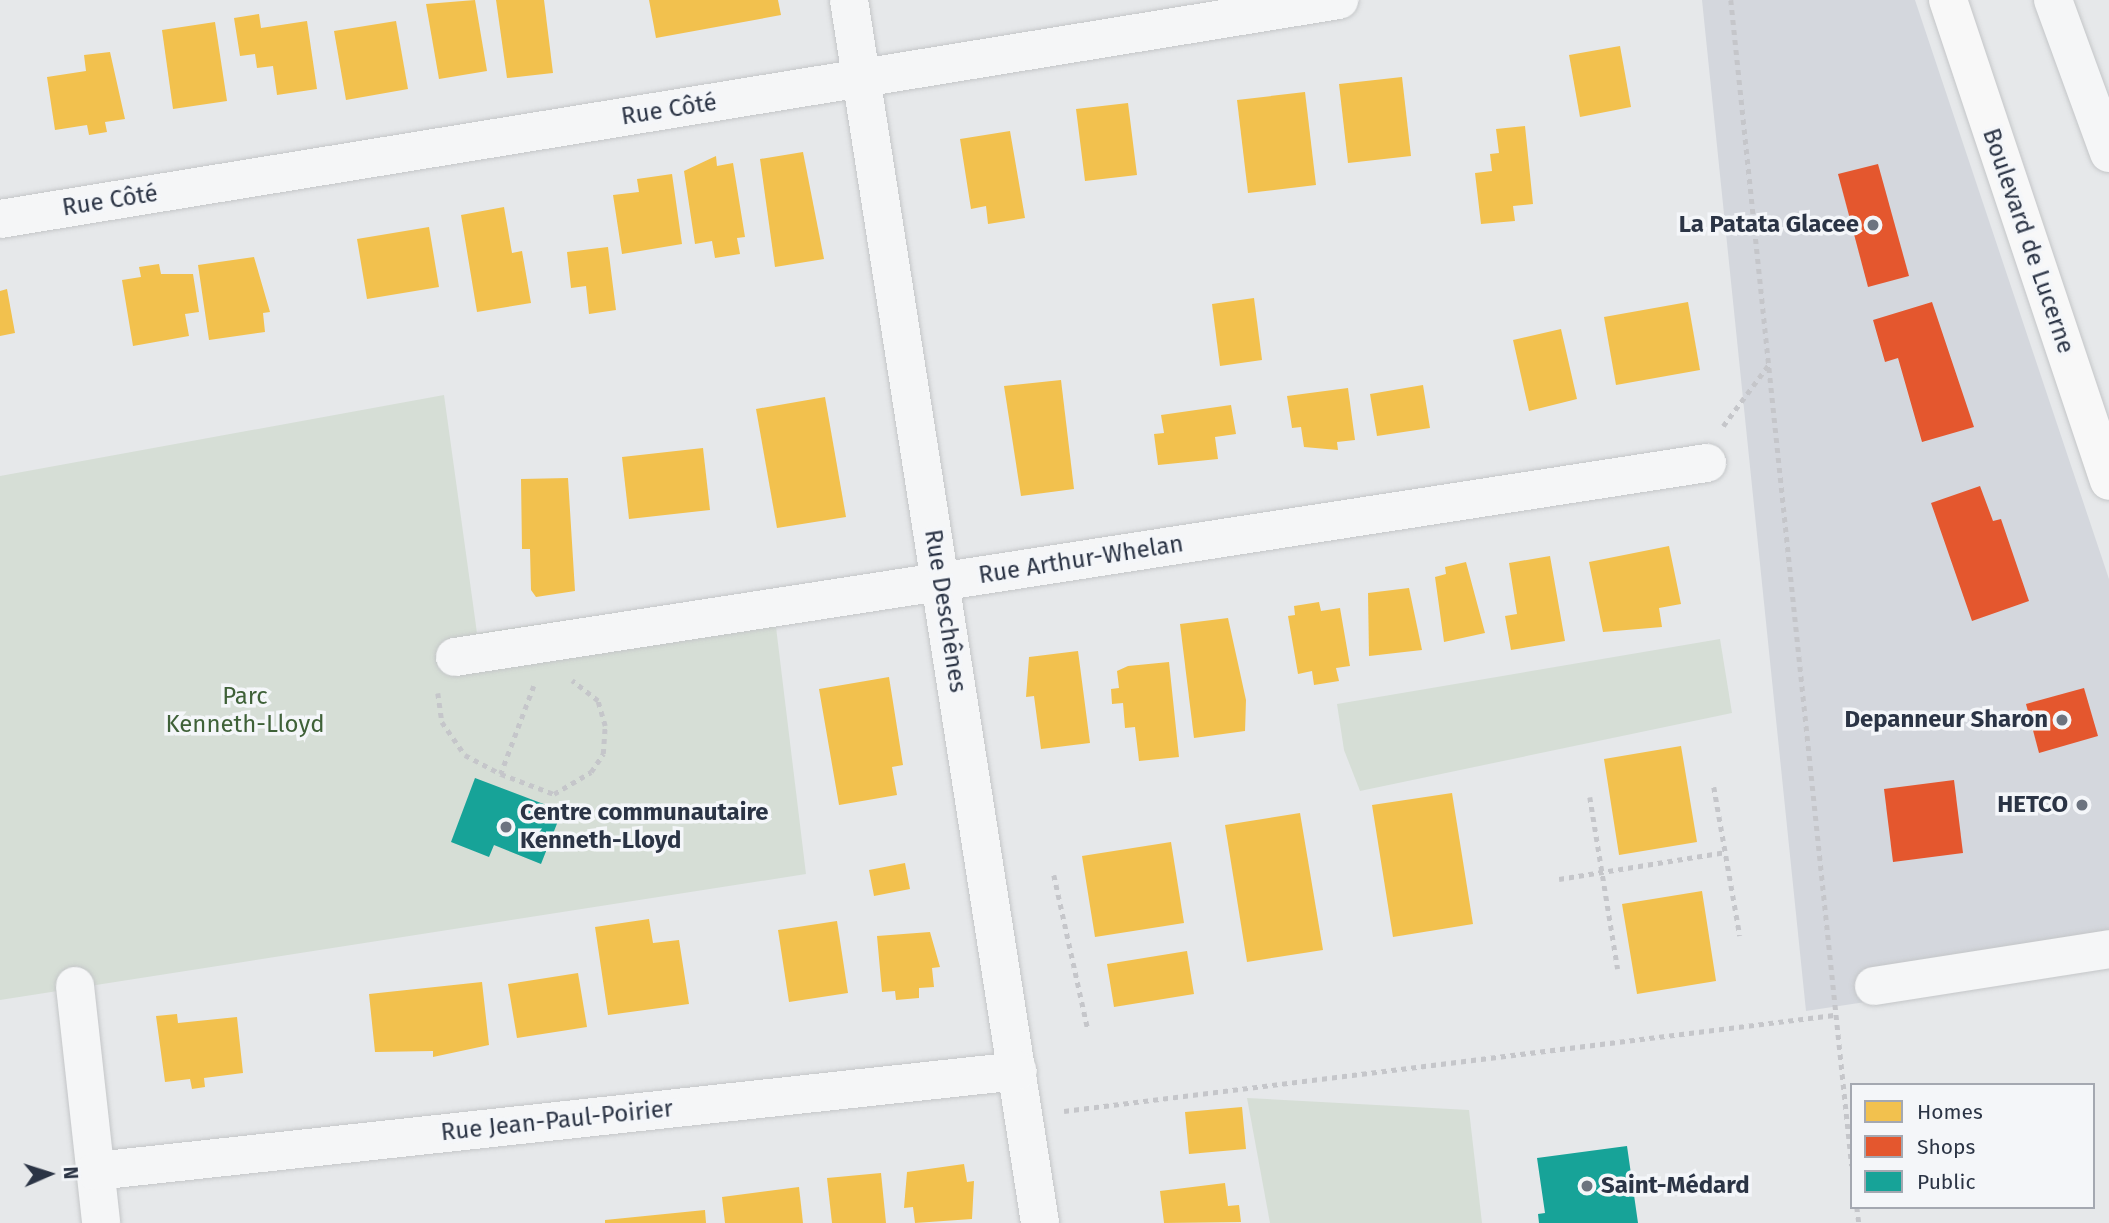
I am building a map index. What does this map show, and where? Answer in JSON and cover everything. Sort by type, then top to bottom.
[{"type":"main road","name":"Boulevard de Lucerne","points":[[1948,0],[2109,481]]},
{"type":"street","name":"Rue Deschênes","points":[[849,0],[1040,1223]]},
{"type":"street","name":"Rue Côté","points":[[0,219],[1339,0]]},
{"type":"street","points":[[2053,0],[2109,153]]},
{"type":"street","name":"Rue Arthur-Whelan","points":[[446,672],[560,656],[941,582],[1707,463]]},
{"type":"street","points":[[1874,986],[2109,949]]},
{"type":"street","points":[[75,986],[101,1223]]},
{"type":"street","name":"Rue Jean-Paul-Poirier","points":[[96,1171],[1018,1071]]},
{"type":"path","points":[[1731,0],[1850,1149]]},
{"type":"path","points":[[1707,463],[1731,407],[1770,362]]},
{"type":"path","points":[[446,672],[442,722],[465,755],[501,774],[554,794],[591,772],[603,754],[605,726],[598,701],[560,656],[535,681],[501,774]]},
{"type":"path","points":[[1714,787],[1740,936]]},
{"type":"path","points":[[1590,797],[1618,969]]},
{"type":"path","points":[[1559,879],[1726,852]]},
{"type":"path","points":[[1054,875],[1088,1030]]},
{"type":"path","points":[[1026,1130],[1072,1108],[1834,1015]]},
{"type":"shaded area","points":[[1702,0],[1915,0],[2109,579],[2109,965],[1806,1011]]},
{"type":"green space","name":"Parc Kenneth-Lloyd","points":[[444,395],[477,633],[763,592],[776,627],[806,874],[0,1000],[0,476]]},
{"type":"green space","points":[[1720,639],[1732,713],[1360,791],[1344,750],[1337,704]]},
{"type":"green space","points":[[1247,1098],[1469,1110],[1482,1223],[1270,1223]]},
{"type":"building: Homes","points":[[475,0],[487,71],[439,79],[426,4]]},
{"type":"building: Homes","points":[[496,0],[544,0],[553,73],[507,78]]},
{"type":"building: Homes","points":[[649,0],[778,0],[781,15],[656,38]]},
{"type":"building: Homes","points":[[259,14],[261,28],[307,21],[317,89],[277,95],[273,66],[257,68],[255,54],[240,56],[234,18]]},
{"type":"building: Homes","points":[[396,21],[408,89],[346,100],[334,31]]},
{"type":"building: Homes","points":[[215,22],[227,101],[173,109],[162,30]]},
{"type":"building: Homes","points":[[1620,46],[1631,107],[1580,117],[1569,55]]},
{"type":"building: Homes","points":[[110,52],[125,119],[105,122],[107,132],[89,135],[87,125],[55,130],[47,77],[86,71],[84,55]]},
{"type":"building: Homes","points":[[1402,77],[1411,156],[1348,163],[1339,84]]},
{"type":"building: Homes","points":[[1305,92],[1316,185],[1248,193],[1237,100]]},
{"type":"building: Homes","points":[[1128,103],[1137,175],[1085,181],[1076,109]]},
{"type":"building: Homes","points":[[1525,126],[1533,204],[1513,206],[1515,221],[1481,224],[1475,173],[1492,171],[1490,154],[1499,153],[1496,129]]},
{"type":"building: Homes","points":[[1010,131],[1025,218],[988,224],[986,206],[971,209],[960,139]]},
{"type":"building: Homes","points":[[803,152],[824,259],[775,267],[760,159]]},
{"type":"building: Homes","points":[[716,156],[717,166],[733,163],[745,237],[737,238],[740,254],[715,258],[712,241],[695,244],[684,171]]},
{"type":"building: Homes","points":[[672,174],[682,244],[622,254],[613,195],[639,192],[637,179]]},
{"type":"building: Homes","points":[[504,207],[512,253],[522,251],[531,303],[477,312],[461,215]]},
{"type":"building: Homes","points":[[429,227],[439,287],[367,299],[357,239]]},
{"type":"building: Homes","points":[[608,247],[616,310],[589,314],[586,286],[571,288],[567,252]]},
{"type":"building: Homes","points":[[254,257],[270,312],[263,313],[265,332],[209,340],[198,265]]},
{"type":"building: Homes","points":[[159,264],[161,274],[193,274],[199,312],[185,314],[189,336],[133,346],[122,280],[141,277],[139,267]]},
{"type":"building: Homes","points":[[7,289],[15,333],[0,336],[0,291]]},
{"type":"building: Homes","points":[[1254,298],[1262,360],[1220,366],[1212,304]]},
{"type":"building: Homes","points":[[1688,302],[1700,370],[1616,385],[1604,317]]},
{"type":"building: Homes","points":[[1561,329],[1577,399],[1529,411],[1513,340]]},
{"type":"building: Homes","points":[[1061,380],[1074,489],[1021,496],[1004,386]]},
{"type":"building: Homes","points":[[1423,385],[1430,428],[1377,436],[1370,394]]},
{"type":"building: Homes","points":[[1348,388],[1355,440],[1337,442],[1338,450],[1304,447],[1301,427],[1292,428],[1287,396]]},
{"type":"building: Homes","points":[[825,397],[846,517],[777,528],[756,409]]},
{"type":"building: Homes","points":[[1231,405],[1236,434],[1215,437],[1218,459],[1158,465],[1154,434],[1164,433],[1161,415]]},
{"type":"building: Homes","points":[[703,448],[710,510],[629,519],[622,457]]},
{"type":"building: Homes","points":[[568,478],[575,591],[536,597],[531,590],[530,549],[522,549],[521,479]]},
{"type":"building: Homes","points":[[1669,546],[1681,604],[1659,608],[1662,627],[1603,632],[1589,562]]},
{"type":"building: Homes","points":[[1550,556],[1565,641],[1511,650],[1505,616],[1517,614],[1509,563]]},
{"type":"building: Homes","points":[[1466,562],[1485,633],[1444,642],[1435,577],[1446,574],[1445,567]]},
{"type":"building: Homes","points":[[1409,588],[1422,650],[1369,656],[1368,593]]},
{"type":"building: Homes","points":[[1319,602],[1321,611],[1340,608],[1350,666],[1336,668],[1339,681],[1314,685],[1312,671],[1298,674],[1288,616],[1295,615],[1294,606]]},
{"type":"building: Homes","points":[[1228,618],[1246,700],[1245,731],[1194,738],[1180,624]]},
{"type":"building: Homes","points":[[1078,651],[1090,743],[1041,749],[1034,696],[1026,697],[1029,657]]},
{"type":"building: Homes","points":[[1169,662],[1179,757],[1139,761],[1135,727],[1125,728],[1123,703],[1112,704],[1111,689],[1119,688],[1117,671],[1128,666]]},
{"type":"building: Homes","points":[[889,677],[903,765],[892,767],[897,795],[839,805],[819,689]]},
{"type":"building: Homes","points":[[1681,746],[1697,842],[1619,855],[1604,759]]},
{"type":"building: Homes","points":[[1452,793],[1473,924],[1393,937],[1372,805]]},
{"type":"building: Homes","points":[[1300,813],[1323,950],[1247,962],[1225,825]]},
{"type":"building: Homes","points":[[1171,842],[1184,923],[1095,937],[1082,856]]},
{"type":"building: Homes","points":[[905,863],[910,889],[874,896],[869,870]]},
{"type":"building: Homes","points":[[1702,891],[1716,981],[1637,994],[1622,904]]},
{"type":"building: Homes","points":[[649,919],[653,943],[679,940],[689,1004],[608,1015],[595,927]]},
{"type":"building: Homes","points":[[837,921],[848,993],[789,1002],[778,930]]},
{"type":"building: Homes","points":[[930,932],[940,967],[932,968],[934,987],[919,988],[919,998],[896,1000],[895,991],[882,992],[877,936]]},
{"type":"building: Homes","points":[[1187,951],[1194,994],[1114,1007],[1107,964]]},
{"type":"building: Homes","points":[[578,973],[587,1027],[517,1038],[508,984]]},
{"type":"building: Homes","points":[[482,982],[489,1045],[433,1057],[433,1051],[375,1052],[369,994]]},
{"type":"building: Homes","points":[[177,1014],[178,1023],[237,1017],[243,1073],[204,1078],[205,1087],[192,1089],[190,1079],[165,1082],[156,1016]]},
{"type":"building: Homes","points":[[1242,1107],[1246,1149],[1189,1154],[1185,1112]]},
{"type":"building: Homes","points":[[964,1164],[967,1182],[974,1181],[972,1219],[915,1223],[913,1207],[904,1208],[907,1172]]},
{"type":"building: Homes","points":[[881,1173],[886,1223],[832,1223],[827,1178]]},
{"type":"building: Homes","points":[[1225,1183],[1228,1206],[1239,1205],[1241,1222],[1164,1223],[1160,1191]]},
{"type":"building: Homes","points":[[799,1187],[803,1223],[725,1223],[722,1197]]},
{"type":"building: Homes","points":[[705,1210],[706,1223],[605,1223],[605,1220]]},
{"type":"building: Shops","name":"La Patata Glacee","points":[[1878,164],[1909,276],[1868,287],[1838,174]]},
{"type":"building: Shops","points":[[1932,302],[1974,427],[1922,442],[1898,358],[1885,362],[1873,320]]},
{"type":"building: Shops","points":[[1980,486],[1993,521],[2001,519],[2029,601],[1972,621],[1931,503]]},
{"type":"building: Shops","name":"Depanneur Sharon","points":[[2084,688],[2098,736],[2039,753],[2026,704]]},
{"type":"building: Shops","points":[[1954,780],[1963,853],[1893,862],[1884,789]]},
{"type":"building: Public","name":"Centre communautaire Kenneth-Lloyd","points":[[475,778],[562,811],[541,864],[494,845],[489,857],[451,842]]},
{"type":"building: Public","name":"Saint-Médard","points":[[1627,1146],[1638,1223],[1539,1223],[1538,1214],[1545,1213],[1537,1158]]},
{"type":"place","name":"La Patata Glacee","points":[[1873,225]]},
{"type":"place","name":"Depanneur Sharon","points":[[2062,720]]},
{"type":"place","name":"HETCO","points":[[2082,805]]},
{"type":"place","name":"Centre communautaire Kenneth-Lloyd","points":[[506,827]]},
{"type":"place","name":"Saint-Médard","points":[[1587,1186]]}]
